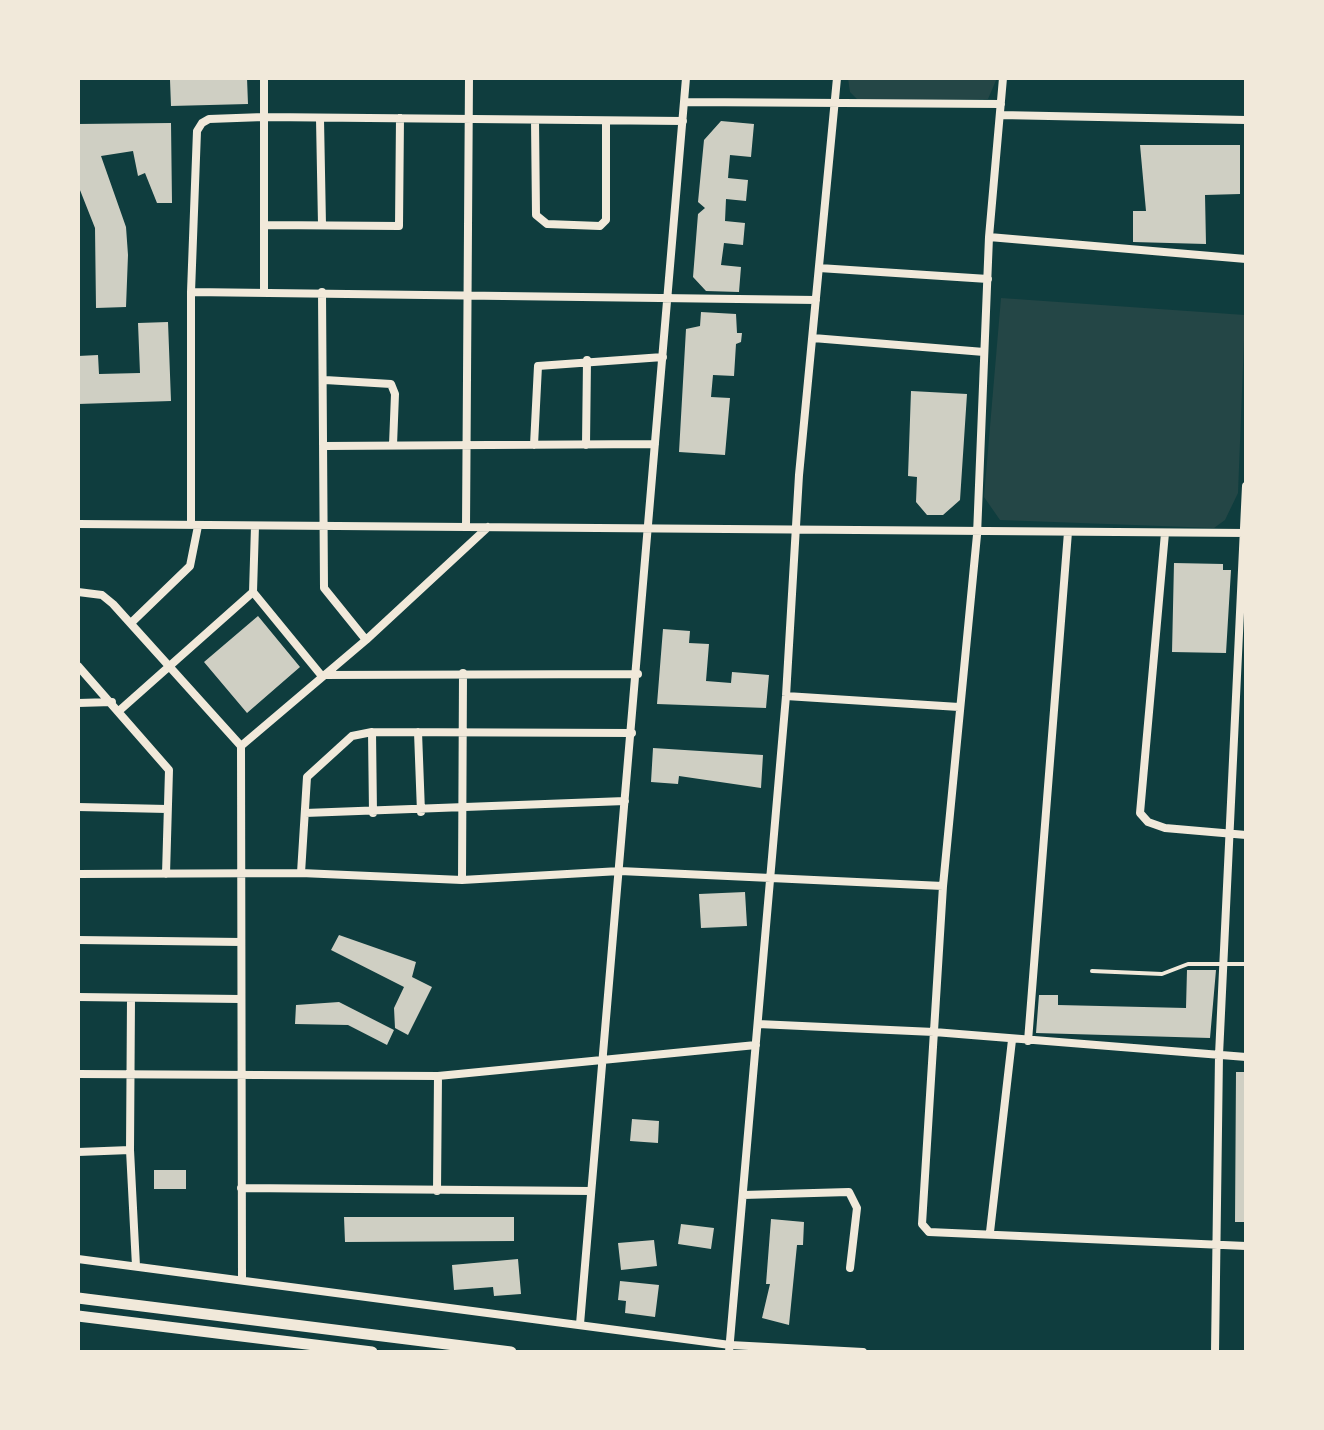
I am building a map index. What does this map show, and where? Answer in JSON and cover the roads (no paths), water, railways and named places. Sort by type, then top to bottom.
[{"type":"main road","points":[[78,1298],[510,1352]]},
{"type":"main road","points":[[78,1316],[372,1352]]},
{"type":"street","points":[[264,78],[264,291]]},
{"type":"street","points":[[466,527],[469,78]]},
{"type":"street","points":[[580,1324],[651,528],[686,78]]},
{"type":"street","points":[[729,1348],[786,696],[794,530],[836,78]]},
{"type":"street","points":[[1003,78],[989,237],[977,534],[943,886],[922,1224],[928,1232],[1246,1246]]},
{"type":"street","points":[[685,102],[1001,104]]},
{"type":"street","points":[[1000,116],[1246,120]]},
{"type":"street","points":[[264,225],[401,224],[400,118]]},
{"type":"street","points":[[130,623],[190,566],[194,526],[192,292],[197,131],[209,119],[684,121]]},
{"type":"street","points":[[320,119],[322,225]]},
{"type":"street","points":[[535,120],[540,220],[600,226],[606,220],[606,120]]},
{"type":"street","points":[[989,237],[1246,259]]},
{"type":"street","points":[[819,268],[988,279]]},
{"type":"street","points":[[192,292],[816,300]]},
{"type":"street","points":[[322,292],[325,591],[366,640]]},
{"type":"street","points":[[814,338],[984,352]]},
{"type":"street","points":[[534,444],[536,368],[587,360],[663,357]]},
{"type":"street","points":[[586,445],[587,360]]},
{"type":"street","points":[[325,380],[391,384],[393,445]]},
{"type":"street","points":[[324,446],[655,444]]},
{"type":"street","points":[[1214,1352],[1219,1055],[1232,773],[1243,659],[1246,486]]},
{"type":"street","points":[[78,524],[977,534],[1246,533]]},
{"type":"street","points":[[255,526],[253,592],[321,675]]},
{"type":"street","points":[[241,746],[366,640],[488,527]]},
{"type":"street","points":[[1028,1041],[1068,532]]},
{"type":"street","points":[[1165,533],[1140,813],[1148,822],[1165,828],[1246,835]]},
{"type":"street","points":[[78,592],[102,595],[241,746],[242,1278]]},
{"type":"street","points":[[120,710],[253,592]]},
{"type":"street","points":[[78,666],[169,770],[166,874]]},
{"type":"street","points":[[462,672],[462,880]]},
{"type":"street","points":[[321,675],[638,674]]},
{"type":"street","points":[[786,696],[959,707]]},
{"type":"street","points":[[78,703],[112,702]]},
{"type":"street","points":[[301,873],[307,777],[352,736],[372,732],[632,734]]},
{"type":"street","points":[[372,732],[373,813]]},
{"type":"street","points":[[418,732],[421,812]]},
{"type":"street","points":[[1232,773],[1246,774]]},
{"type":"street","points":[[305,814],[625,801]]},
{"type":"street","points":[[78,807],[167,810]]},
{"type":"street","points":[[78,874],[301,873],[462,880],[620,870],[770,874],[943,886]]},
{"type":"street","points":[[78,940],[242,942]]},
{"type":"street","points":[[78,997],[240,999]]},
{"type":"street","points":[[132,998],[130,1150],[136,1266]]},
{"type":"street","points":[[758,1024],[934,1032],[1246,1057]]},
{"type":"street","points":[[990,1232],[1012,1040]]},
{"type":"street","points":[[78,1074],[438,1076],[756,1044]]},
{"type":"street","points":[[438,1076],[438,1191]]},
{"type":"street","points":[[78,1152],[130,1150]]},
{"type":"street","points":[[241,1188],[591,1191]]},
{"type":"street","points":[[742,1195],[849,1192],[857,1208],[850,1268]]},
{"type":"street","points":[[78,1259],[580,1324],[729,1348],[863,1352]]},
{"type":"lane","points":[[1092,971],[1162,974],[1188,964],[1246,964]]}]
